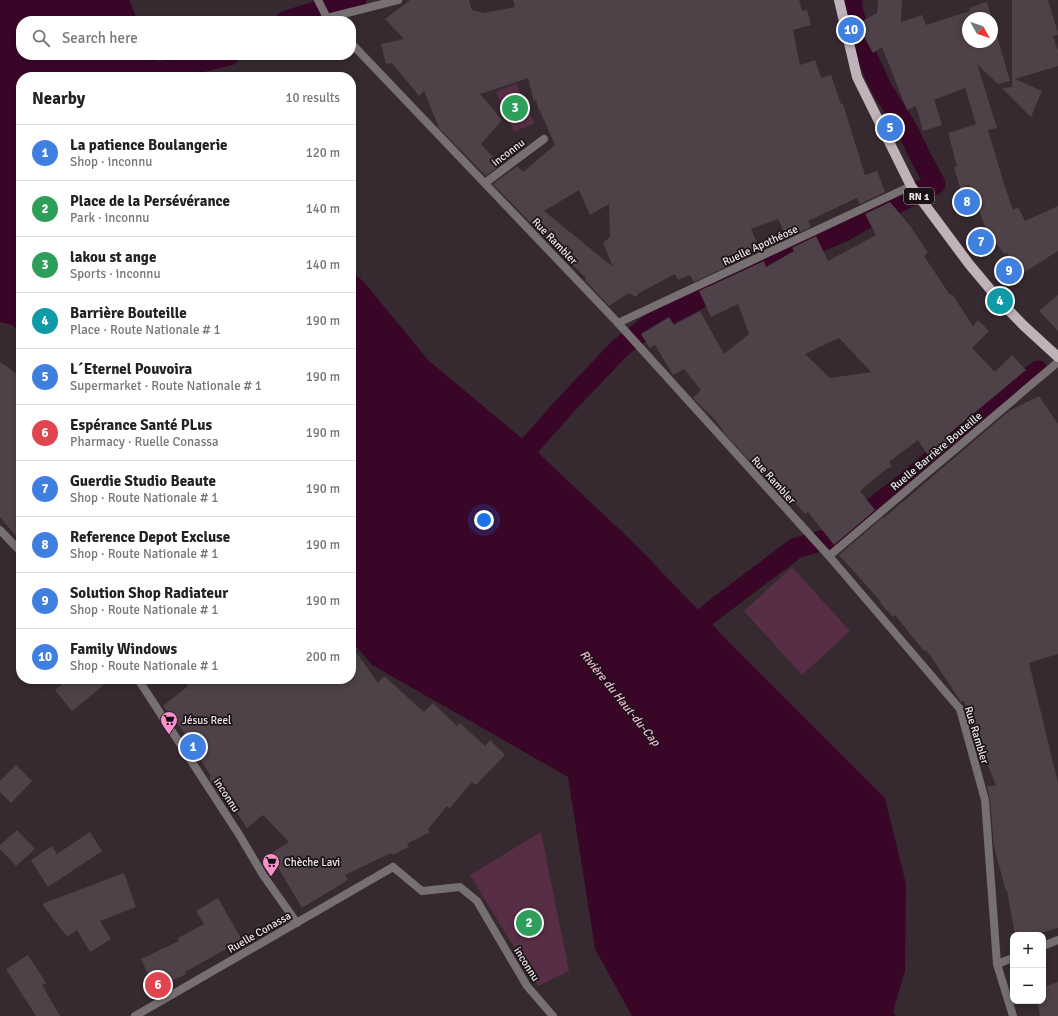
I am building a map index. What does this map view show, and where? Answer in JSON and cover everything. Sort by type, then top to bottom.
[{"type":"main road","name":"RN 1","points":[[839,0],[857,77],[911,186],[969,264],[1000,301],[1023,325],[1058,357]]},
{"type":"street","points":[[318,0],[326,16]]},
{"type":"street","points":[[342,16],[398,0]]},
{"type":"street","name":"Rue Rambler","points":[[356,48],[618,323],[829,556],[960,708],[985,800],[997,964],[1014,1016]]},
{"type":"street","name":"inconnu","points":[[485,183],[544,139]]},
{"type":"street","name":"Ruelle Apothéose","points":[[618,323],[911,186]]},
{"type":"street","name":"Ruelle Barrière Bouteille","points":[[829,556],[1058,362]]},
{"type":"street","points":[[0,530],[16,547]]},
{"type":"street","name":"inconnu","points":[[141,684],[264,875],[297,923]]},
{"type":"street","name":"inconnu","points":[[393,867],[422,891],[460,887],[477,901],[527,986],[553,1016]]},
{"type":"street","name":"Ruelle Conassa","points":[[135,1016],[393,867]]},
{"type":"street","points":[[1046,945],[1058,940]]},
{"type":"street","points":[[997,964],[1010,959]]},
{"type":"shaded area","points":[[516,84],[534,123],[514,132],[496,92]]},
{"type":"shaded area","points":[[792,567],[850,631],[802,675],[744,611]]},
{"type":"shaded area","points":[[541,832],[569,971],[538,986],[470,875]]},
{"type":"water","points":[[0,0],[129,0],[136,16],[16,16],[16,60],[157,60],[163,72],[16,72],[16,328],[12,325],[0,322]]},
{"type":"water","name":"Rivière du Haut-du-Cap","points":[[356,275],[365,283],[428,360],[531,446],[637,546],[724,637],[885,798],[906,884],[905,971],[893,1011],[896,1016],[632,1016],[595,949],[568,777],[372,665],[356,646]]},
{"type":"building","points":[[410,0],[469,0],[472,10],[484,13],[515,7],[513,0],[799,0],[802,11],[807,10],[811,25],[793,30],[800,65],[815,60],[821,78],[831,75],[841,104],[843,104],[865,175],[877,171],[885,192],[860,204],[857,198],[808,221],[811,227],[787,238],[778,219],[751,229],[760,251],[694,282],[690,275],[678,280],[675,274],[639,293],[636,297],[629,293],[609,306],[585,280],[586,278],[568,260],[570,258],[543,236],[493,184],[517,166],[523,172],[555,145],[539,111],[536,100],[534,101],[528,78],[480,94],[502,120],[481,144],[500,165],[486,176],[439,128],[424,91],[419,96],[392,63],[386,64],[381,44],[404,39],[385,19]],"holes":[[[579,190],[590,215],[609,204],[610,237],[603,243],[613,267],[544,211]]]},
{"type":"building","points":[[878,0],[902,0],[901,22],[922,15],[926,25],[962,14],[962,48],[998,48],[998,40],[1010,81],[998,84],[977,64],[997,128],[988,130],[1013,210],[1018,207],[1025,221],[1058,206],[1058,251],[1020,275],[1007,253],[1004,254],[986,229],[969,185],[960,188],[954,167],[957,166],[948,133],[976,124],[965,88],[934,100],[942,125],[923,131],[916,106],[907,110],[882,47],[873,53],[857,24],[877,13]]},
{"type":"building","points":[[1012,0],[1048,0],[1058,33],[1058,35],[1053,36],[1058,51],[1058,66],[1015,79],[1042,91],[1031,117],[1002,88],[1012,87]]},
{"type":"building","points":[[987,2],[990,12],[967,12],[970,11],[969,8]]},
{"type":"building","points":[[890,202],[911,227],[928,253],[924,256],[973,326],[978,320],[989,331],[972,348],[995,372],[1012,355],[1026,370],[950,433],[954,439],[966,432],[932,462],[918,440],[889,462],[892,466],[860,491],[875,510],[834,545],[808,512],[805,514],[787,493],[783,497],[726,435],[716,421],[693,398],[701,390],[684,369],[673,375],[655,345],[650,348],[641,334],[669,317],[674,325],[700,311],[724,354],[749,334],[738,304],[711,317],[699,291],[764,261],[766,267],[794,251],[792,248],[816,236],[828,261],[876,235],[865,214]],"holes":[[[839,338],[871,372],[830,378],[805,354]]]},
{"type":"building","points":[[1058,295],[1058,331],[1039,311]]},
{"type":"building","points":[[0,362],[16,373],[16,536],[0,517]]},
{"type":"building","points":[[1039,396],[1058,424],[1058,654],[1029,663],[1058,783],[1058,928],[1043,932],[1014,932],[1007,890],[1006,891],[994,847],[990,800],[987,786],[996,786],[974,732],[964,701],[961,702],[926,650],[924,651],[895,615],[893,617],[880,603],[881,602],[839,555],[1009,411]]},
{"type":"building","points":[[356,652],[378,683],[384,676],[424,712],[433,703],[457,726],[460,723],[485,746],[490,740],[505,755],[476,785],[472,782],[450,808],[447,806],[428,829],[430,832],[407,844],[409,847],[392,855],[391,853],[345,875],[348,880],[302,908],[270,854],[289,842],[263,815],[247,828],[226,797],[211,781],[209,778],[211,776],[181,728],[163,706],[188,686],[187,684],[356,684]]},
{"type":"building","points":[[63,684],[105,684],[72,711],[55,690]]},
{"type":"building","points":[[16,765],[32,781],[11,803],[0,792],[0,781]]},
{"type":"building","points":[[17,830],[35,849],[16,866],[0,849],[0,845]]},
{"type":"building","points":[[90,832],[102,851],[48,887],[31,860],[52,846],[57,854]]},
{"type":"building","points":[[124,873],[136,907],[100,921],[111,939],[90,952],[77,930],[67,937],[42,904]]},
{"type":"building","points":[[218,898],[242,940],[185,972],[186,974],[155,989],[141,959],[179,941],[178,938],[204,924],[196,911]]},
{"type":"building","points":[[28,955],[46,983],[42,985],[60,1016],[36,1016],[6,969]]},
{"type":"building","points":[[1058,982],[1058,1016],[1040,1016],[1038,1004],[1046,1004],[1046,986]]},
{"type":"waterway","points":[[302,16],[356,0]]},
{"type":"waterway","points":[[511,467],[564,407],[619,349],[653,322],[693,302],[738,275],[842,232],[874,214],[935,184],[906,127],[882,89],[866,55],[852,9],[852,0]]},
{"type":"waterway","points":[[159,72],[209,60]]},
{"type":"waterway","points":[[683,635],[796,548],[835,537],[912,478],[951,443],[1038,371]]},
{"type":"place","name":"Family Windows","points":[[851,30]]},
{"type":"place","name":"lakou st ange","points":[[515,108]]},
{"type":"place","name":"L´Eternel Pouvoira","points":[[890,128]]},
{"type":"place","name":"Reference Depot Excluse","points":[[967,202]]},
{"type":"place","name":"Guerdie Studio Beaute","points":[[981,242]]},
{"type":"place","name":"Solution Shop Radiateur","points":[[1009,271]]},
{"type":"place","name":"Barrière Bouteille","points":[[1000,301]]},
{"type":"place","name":"Jésus Reel","points":[[169,735]]},
{"type":"place","name":"La patience Boulangerie","points":[[193,747]]},
{"type":"place","name":"Chèche Lavi","points":[[271,877]]},
{"type":"place","name":"Place de la Persévérance","points":[[529,923]]},
{"type":"place","name":"Espérance Santé PLus","points":[[158,985]]}]
